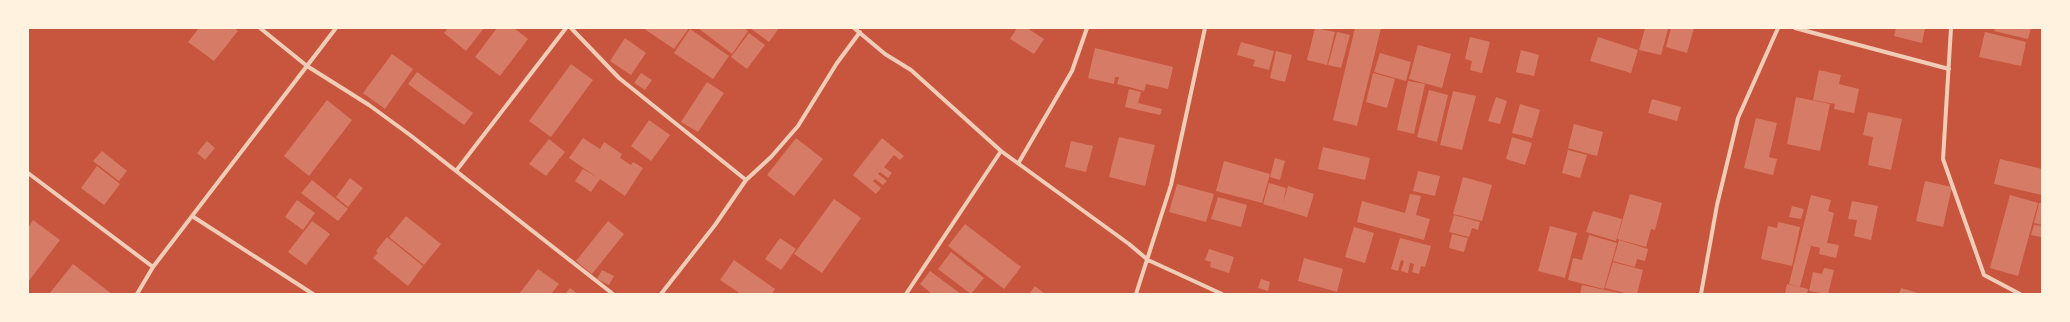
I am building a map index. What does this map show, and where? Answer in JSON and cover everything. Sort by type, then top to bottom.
[{"type":"street","points":[[260,28],[307,66],[369,105],[613,294]]},
{"type":"street","points":[[137,294],[153,267],[336,28]]},
{"type":"street","points":[[456,171],[566,28]]},
{"type":"street","points":[[571,28],[619,78],[746,180]]},
{"type":"street","points":[[854,28],[885,54],[911,70],[1001,151],[1019,162],[1129,244],[1148,260],[1222,294]]},
{"type":"street","points":[[1019,162],[1072,71],[1087,28]]},
{"type":"street","points":[[1136,294],[1148,260],[1152,240],[1171,185],[1205,28]]},
{"type":"street","points":[[1701,294],[1717,205],[1738,118],[1778,28]]},
{"type":"street","points":[[1795,28],[1949,69]]},
{"type":"street","points":[[1951,28],[1943,159],[1984,275],[2020,294]]},
{"type":"street","points":[[661,294],[715,225],[746,180],[770,157],[798,126],[837,63],[860,32]]},
{"type":"street","points":[[906,294],[1001,151]]},
{"type":"street","points":[[28,173],[153,267]]},
{"type":"street","points":[[192,216],[313,294]]},
{"type":"building","points":[[199,28],[234,28],[238,31],[214,61],[188,42]]},
{"type":"building","points":[[448,28],[484,28],[466,51],[444,33]]},
{"type":"building","points":[[497,28],[514,28],[528,39],[500,76],[475,57]]},
{"type":"building","points":[[643,28],[689,28],[674,49]]},
{"type":"building","points":[[698,28],[744,28],[748,31],[732,54]]},
{"type":"building","points":[[750,28],[779,28],[769,42]]},
{"type":"building","points":[[1017,28],[1027,28],[1044,39],[1034,54],[1010,39]]},
{"type":"building","points":[[1315,28],[1335,32],[1327,65],[1307,60]]},
{"type":"building","points":[[1355,28],[1381,28],[1357,126],[1333,120]]},
{"type":"building","points":[[1645,28],[1668,29],[1661,55],[1639,50]]},
{"type":"building","points":[[1671,28],[1694,28],[1687,53],[1666,47]]},
{"type":"building","points":[[1896,28],[1925,28],[1922,43],[1894,36]]},
{"type":"building","points":[[1995,28],[2031,28],[2028,39],[1994,31]]},
{"type":"building","points":[[690,29],[729,56],[713,79],[674,53]]},
{"type":"building","points":[[1337,32],[1350,35],[1341,68],[1328,65]]},
{"type":"building","points":[[1985,32],[2026,42],[2021,66],[1979,57]]},
{"type":"building","points":[[749,33],[765,45],[747,69],[731,57]]},
{"type":"building","points":[[1470,37],[1490,42],[1482,73],[1470,70],[1472,61],[1465,59]]},
{"type":"building","points":[[1598,37],[1638,50],[1631,73],[1590,61]]},
{"type":"building","points":[[625,38],[646,53],[631,75],[610,61]]},
{"type":"building","points":[[1241,42],[1274,51],[1269,70],[1253,66],[1255,60],[1237,55]]},
{"type":"building","points":[[1418,45],[1451,54],[1442,88],[1409,79]]},
{"type":"building","points":[[1095,48],[1173,67],[1168,89],[1146,84],[1144,91],[1117,84],[1119,77],[1115,77],[1114,84],[1088,78]]},
{"type":"building","points":[[1521,50],[1539,55],[1534,76],[1516,72]]},
{"type":"building","points":[[1276,51],[1292,55],[1285,82],[1270,78]]},
{"type":"building","points":[[1380,53],[1411,62],[1406,81],[1374,72]]},
{"type":"building","points":[[392,54],[413,69],[385,109],[363,93]]},
{"type":"building","points":[[571,64],[593,80],[551,137],[529,121]]},
{"type":"building","points":[[1819,70],[1841,75],[1839,84],[1859,89],[1854,113],[1834,109],[1835,104],[1813,100]]},
{"type":"building","points":[[417,72],[473,113],[464,125],[408,84]]},
{"type":"building","points":[[641,73],[652,80],[645,90],[634,83]]},
{"type":"building","points":[[1373,73],[1395,79],[1387,108],[1366,102]]},
{"type":"building","points":[[1408,81],[1425,84],[1414,134],[1397,130]]},
{"type":"building","points":[[707,82],[724,93],[698,132],[681,122]]},
{"type":"building","points":[[1129,89],[1141,92],[1138,103],[1162,109],[1160,115],[1125,107]]},
{"type":"building","points":[[1429,90],[1448,95],[1437,142],[1417,137]]},
{"type":"building","points":[[1453,91],[1476,96],[1462,150],[1440,145]]},
{"type":"building","points":[[1496,97],[1507,101],[1500,124],[1488,121]]},
{"type":"building","points":[[1796,97],[1830,104],[1820,151],[1787,144]]},
{"type":"building","points":[[1652,99],[1681,107],[1677,121],[1648,113]]},
{"type":"building","points":[[327,100],[352,120],[309,176],[284,156]]},
{"type":"building","points":[[1520,104],[1540,110],[1532,138],[1512,133]]},
{"type":"building","points":[[1868,112],[1902,119],[1891,170],[1868,165],[1873,137],[1863,135]]},
{"type":"building","points":[[1756,118],[1777,123],[1769,157],[1777,159],[1773,175],[1744,168]]},
{"type":"building","points":[[649,120],[670,135],[651,161],[631,146]]},
{"type":"building","points":[[1574,124],[1603,132],[1597,156],[1568,148]]},
{"type":"building","points":[[1119,137],[1155,145],[1145,186],[1109,177]]},
{"type":"building","points":[[1512,137],[1532,143],[1525,165],[1506,159]]},
{"type":"building","points":[[583,138],[600,149],[604,142],[622,154],[620,158],[631,165],[633,162],[643,168],[625,196],[600,179],[591,192],[575,181],[583,169],[598,178],[569,158]]},
{"type":"building","points":[[796,138],[823,159],[794,196],[767,175]]},
{"type":"building","points":[[882,138],[904,156],[900,160],[894,155],[884,167],[892,173],[888,178],[880,172],[878,174],[887,181],[883,185],[875,179],[873,181],[881,188],[876,194],[853,175]]},
{"type":"building","points":[[549,139],[565,152],[546,176],[529,164]]},
{"type":"building","points":[[207,141],[215,148],[205,160],[197,153]]},
{"type":"building","points":[[1071,141],[1093,146],[1086,172],[1065,167]]},
{"type":"building","points":[[1323,147],[1370,158],[1365,180],[1318,169]]},
{"type":"building","points":[[1568,150],[1587,155],[1580,178],[1562,173]]},
{"type":"building","points":[[102,151],[127,171],[119,181],[93,161]]},
{"type":"building","points":[[1275,158],[1285,161],[1280,180],[1270,177]]},
{"type":"building","points":[[2000,159],[2042,169],[2042,195],[1994,184]]},
{"type":"building","points":[[1224,161],[1270,174],[1262,203],[1216,191]]},
{"type":"building","points":[[97,166],[120,184],[104,205],[81,188]]},
{"type":"building","points":[[1418,171],[1440,176],[1435,196],[1413,191]]},
{"type":"building","points":[[1463,177],[1492,185],[1482,221],[1453,214]]},
{"type":"building","points":[[350,178],[363,188],[348,207],[336,197]]},
{"type":"building","points":[[312,180],[348,209],[338,221],[301,193]]},
{"type":"building","points":[[1925,181],[1952,187],[1943,227],[1916,221]]},
{"type":"building","points":[[1269,183],[1286,188],[1283,203],[1288,186],[1314,194],[1307,217],[1263,204]]},
{"type":"building","points":[[1177,184],[1214,194],[1206,222],[1169,212]]},
{"type":"building","points":[[1410,194],[1421,196],[1416,215],[1430,219],[1424,240],[1357,222],[1362,201],[1405,213]]},
{"type":"building","points":[[1630,194],[1662,203],[1655,230],[1651,229],[1646,247],[1617,239]]},
{"type":"building","points":[[1811,195],[1831,200],[1828,211],[1834,213],[1827,243],[1839,245],[1836,258],[1819,254],[1820,248],[1805,244],[1811,246],[1800,287],[1789,284]]},
{"type":"building","points":[[2010,195],[2038,203],[2018,276],[1990,268]]},
{"type":"building","points":[[1218,197],[1247,205],[1241,227],[1211,219]]},
{"type":"building","points":[[834,199],[861,218],[822,273],[794,254]]},
{"type":"building","points":[[297,200],[315,213],[303,230],[285,217]]},
{"type":"building","points":[[1852,201],[1878,206],[1871,240],[1854,236],[1857,220],[1848,219]]},
{"type":"building","points":[[2039,203],[2042,203],[2042,225],[2034,223]]},
{"type":"building","points":[[1792,206],[1804,209],[1801,219],[1789,217]]},
{"type":"building","points":[[1593,211],[1622,219],[1616,241],[1586,232]]},
{"type":"building","points":[[1454,215],[1480,222],[1478,230],[1472,228],[1469,237],[1449,232]]},
{"type":"building","points":[[406,216],[441,244],[424,265],[389,237]]},
{"type":"building","points":[[33,220],[60,240],[28,282],[28,228]]},
{"type":"building","points":[[312,221],[330,234],[306,265],[288,252]]},
{"type":"building","points":[[608,221],[624,234],[592,274],[576,261]]},
{"type":"building","points":[[1778,222],[1800,227],[1792,266],[1761,259],[1768,226],[1777,228]]},
{"type":"building","points":[[965,224],[1021,267],[1004,289],[948,246]]},
{"type":"building","points":[[2034,225],[2042,226],[2041,237],[2031,235]]},
{"type":"building","points":[[1550,226],[1577,233],[1565,278],[1538,271]]},
{"type":"building","points":[[1354,227],[1374,233],[1365,263],[1345,257]]},
{"type":"building","points":[[1452,234],[1468,238],[1464,252],[1449,248]]},
{"type":"building","points":[[1589,235],[1617,243],[1604,289],[1568,280],[1573,258],[1582,260]]},
{"type":"building","points":[[387,237],[423,266],[408,286],[373,258],[378,253],[376,251]]},
{"type":"building","points":[[780,238],[796,249],[781,270],[765,259]]},
{"type":"building","points":[[1400,238],[1431,246],[1425,267],[1421,266],[1419,274],[1412,272],[1414,264],[1410,263],[1408,273],[1401,271],[1404,261],[1401,260],[1398,271],[1391,269]]},
{"type":"building","points":[[1619,240],[1648,249],[1645,261],[1637,259],[1635,267],[1613,261]]},
{"type":"building","points":[[1209,249],[1234,257],[1229,273],[1210,267],[1211,262],[1205,260]]},
{"type":"building","points":[[951,252],[984,278],[971,294],[938,269]]},
{"type":"building","points":[[1304,258],[1343,269],[1337,292],[1298,281]]},
{"type":"building","points":[[734,260],[775,289],[772,294],[741,294],[720,280]]},
{"type":"building","points":[[1613,262],[1643,270],[1637,294],[1629,294],[1605,288]]},
{"type":"building","points":[[73,264],[112,294],[49,294]]},
{"type":"building","points":[[1824,268],[1834,270],[1828,294],[1809,291],[1813,272],[1822,274]]},
{"type":"building","points":[[538,269],[559,284],[551,294],[519,294]]},
{"type":"building","points":[[602,270],[614,276],[609,285],[597,279]]},
{"type":"building","points":[[930,271],[961,294],[932,294],[920,284]]},
{"type":"building","points":[[1261,279],[1270,282],[1268,291],[1258,288]]},
{"type":"building","points":[[1787,284],[1808,289],[1807,294],[1785,294]]},
{"type":"building","points":[[1582,285],[1619,293],[1619,294],[1580,294]]},
{"type":"building","points":[[1035,286],[1045,294],[1029,294]]},
{"type":"building","points":[[570,288],[578,294],[565,294]]},
{"type":"building","points":[[1901,288],[1918,293],[1899,294]]}]
